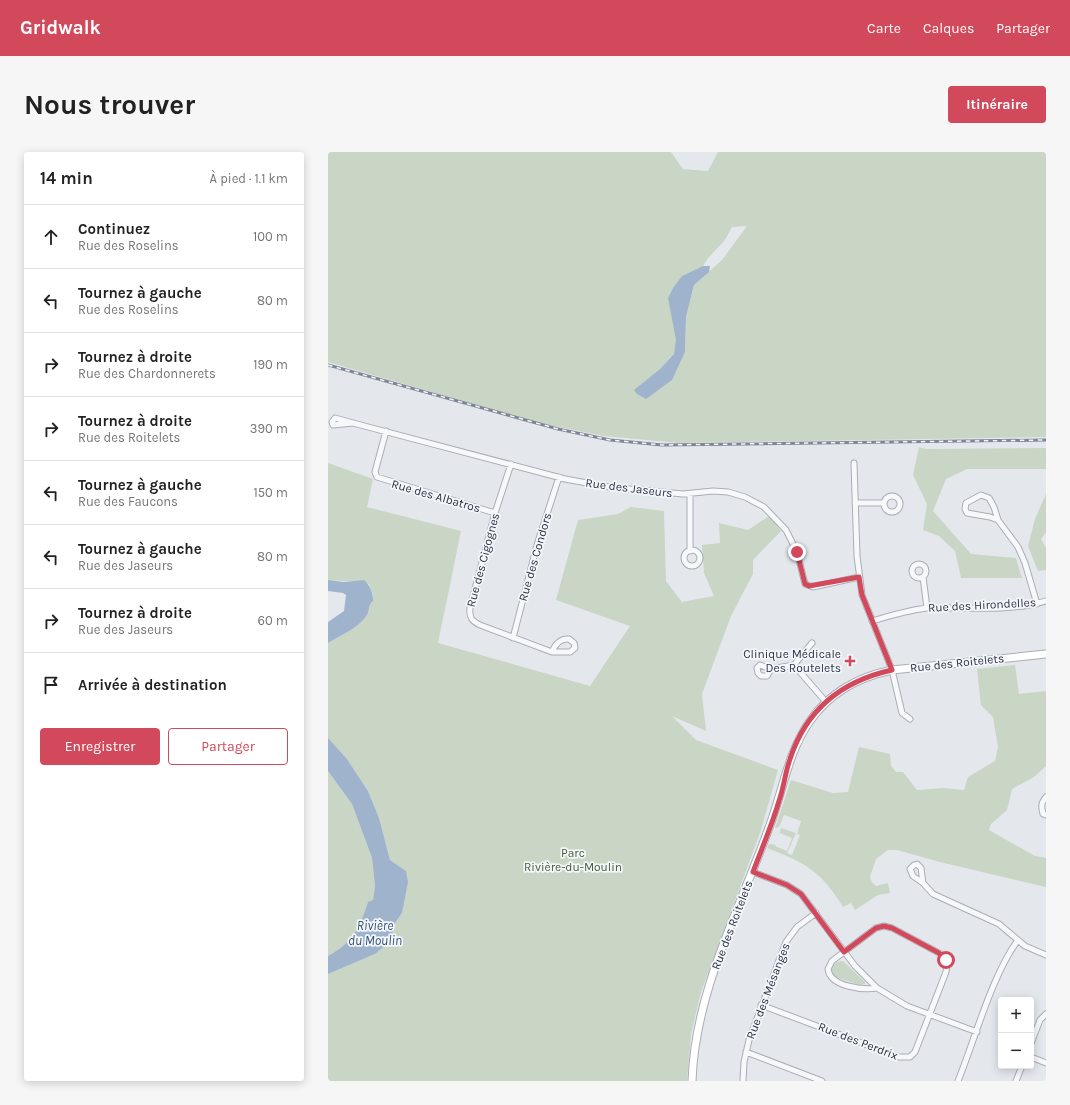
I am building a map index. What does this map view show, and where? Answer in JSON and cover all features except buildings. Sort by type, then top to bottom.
[{"type":"street","name":"Rue des Jaseurs","points":[[353,423],[559,477],[609,487],[690,494],[704,491],[728,492],[745,497],[764,507],[786,530],[794,543],[805,584],[813,587],[859,577]]},
{"type":"street","name":"Rue des Albatros","points":[[386,431],[375,472],[377,477],[495,513]]},
{"type":"street","points":[[854,463],[859,577],[862,595],[892,670],[902,713],[910,719]]},
{"type":"street","name":"Rue des Cigognes","points":[[511,464],[495,513],[469,612],[472,621],[552,652]]},
{"type":"street","name":"Rue des Condors","points":[[513,638],[537,545],[559,477]]},
{"type":"street","points":[[690,494],[690,551]]},
{"type":"street","points":[[998,520],[990,517],[967,514],[965,508],[966,503],[972,498],[981,495],[989,498],[994,507],[998,520],[1018,548],[1025,563],[1037,604]]},
{"type":"street","points":[[855,503],[884,503]]},
{"type":"street","points":[[923,577],[927,608]]},
{"type":"street","name":"Rue des Hirondelles","points":[[872,621],[927,608],[981,608],[1037,604],[1046,601]]},
{"type":"street","points":[[771,669],[794,665],[812,643]]},
{"type":"street","name":"Rue des Roitelets","points":[[692,1081],[695,1044],[703,1006],[714,972],[779,802],[792,752],[804,730],[826,702],[853,682],[874,674],[892,670],[1046,654]]},
{"type":"street","points":[[794,665],[826,702]]},
{"type":"street","points":[[1046,797],[1042,802],[1042,808],[1043,814],[1046,815]]},
{"type":"street","points":[[753,872],[792,888],[804,897],[855,966],[877,988],[907,1006],[977,1032]]},
{"type":"street","points":[[922,882],[933,894],[998,924],[1030,948],[1046,955]]},
{"type":"street","name":"Rue des Mésanges","points":[[743,1081],[746,1052],[786,942],[797,927],[816,913]]},
{"type":"street","name":"Rue des Perdrix","points":[[762,1005],[902,1058],[910,1057],[915,1052],[947,968],[946,960],[941,954],[892,928],[884,926],[876,928],[844,952]]},
{"type":"street","points":[[959,1081],[998,977],[1010,952],[1018,940]]},
{"type":"street","points":[[844,952],[829,965],[828,972],[831,978],[858,988],[877,988]]},
{"type":"street","points":[[1034,1035],[1040,1020],[1046,1014]]},
{"type":"street","points":[[746,1052],[822,1081]]},
{"type":"street","points":[[1034,1058],[1046,1062]]},
{"type":"street","points":[[1016,1081],[1021,1069]]},
{"type":"green space","points":[[328,152],[671,152],[683,169],[708,171],[718,152],[1046,152],[1046,437],[679,443],[604,436],[539,423],[328,362]],"holes":[[[747,226],[722,260],[694,285],[686,317],[685,352],[646,399],[635,390],[660,369],[674,354],[677,340],[673,320],[682,276],[703,266],[708,258],[725,240],[732,227]]]},
{"type":"green space","points":[[919,447],[925,449],[1046,448],[1046,469],[967,469],[946,479],[933,511],[971,554],[1016,558],[1022,578],[961,578],[955,551],[939,536],[923,530],[927,504],[913,475]]},
{"type":"green space","name":"Parc Rivière-du-Moulin","points":[[328,463],[373,479],[367,507],[461,531],[438,643],[590,686],[630,626],[556,600],[578,520],[618,514],[631,507],[664,511],[666,581],[682,602],[714,596],[704,573],[702,545],[720,543],[719,523],[748,530],[769,516],[781,531],[753,560],[753,574],[731,616],[702,694],[706,731],[672,716],[696,740],[778,770],[760,833],[701,992],[691,1034],[687,1081],[328,1081],[328,974],[375,954],[386,945],[393,942],[393,926],[402,913],[406,871],[390,860],[379,818],[368,791],[347,759],[328,738],[328,643],[364,620],[373,600],[373,595],[369,584],[328,580]]},
{"type":"green space","points":[[1046,494],[1046,532],[1041,539],[1046,548],[1046,570],[1038,571],[1028,546],[1035,519]]},
{"type":"green space","points":[[1015,665],[1019,694],[1046,691],[1046,766],[1034,777],[1012,789],[1007,810],[991,824],[989,830],[1035,856],[1046,858],[1046,887],[940,862],[897,850],[888,850],[876,859],[870,877],[876,886],[888,883],[890,893],[878,895],[855,910],[851,903],[843,907],[820,876],[792,858],[767,848],[769,844],[776,845],[775,846],[787,851],[792,838],[780,833],[779,835],[781,828],[796,833],[787,853],[792,855],[800,835],[797,834],[801,821],[784,815],[779,827],[775,828],[791,780],[833,793],[848,792],[859,747],[890,754],[891,766],[896,772],[903,772],[917,790],[943,788],[964,790],[968,777],[995,761],[998,747],[993,717],[981,705],[977,669]]},
{"type":"green space","points":[[328,771],[352,804],[372,858],[375,886],[373,901],[368,902],[354,934],[337,951],[328,956]]},
{"type":"green space","points":[[843,961],[865,982],[865,984],[859,985],[833,976],[831,970],[833,966],[837,962]]},
{"type":"water","points":[[703,266],[710,266],[709,272],[694,285],[686,317],[685,352],[672,380],[646,399],[637,394],[634,390],[660,369],[674,354],[676,340],[668,298],[682,276]]},
{"type":"water","points":[[328,580],[344,582],[364,580],[371,589],[373,601],[370,604],[364,620],[328,643],[328,622],[344,611],[346,595],[343,593],[328,591]]},
{"type":"water","name":"Rivière du Moulin","points":[[328,738],[347,759],[368,791],[379,818],[390,860],[406,871],[408,882],[402,913],[393,926],[392,945],[386,945],[375,954],[328,974],[328,956],[337,951],[354,934],[368,902],[373,900],[375,886],[372,858],[352,804],[328,771]]},
{"type":"railway","points":[[328,365],[558,429],[610,440],[662,445],[1046,440]]},
{"type":"place","name":"Clinique Médicale Des Routelets","points":[[850,661]]},
{"type":"route","points":[[797,552],[802,577],[805,584],[809,586],[813,587],[859,577],[862,595],[892,670],[874,674],[853,682],[826,702],[811,720],[800,736],[792,752],[779,802],[753,872],[787,885],[801,894],[844,952],[876,928],[880,926],[888,926],[939,953],[946,960]]}]
